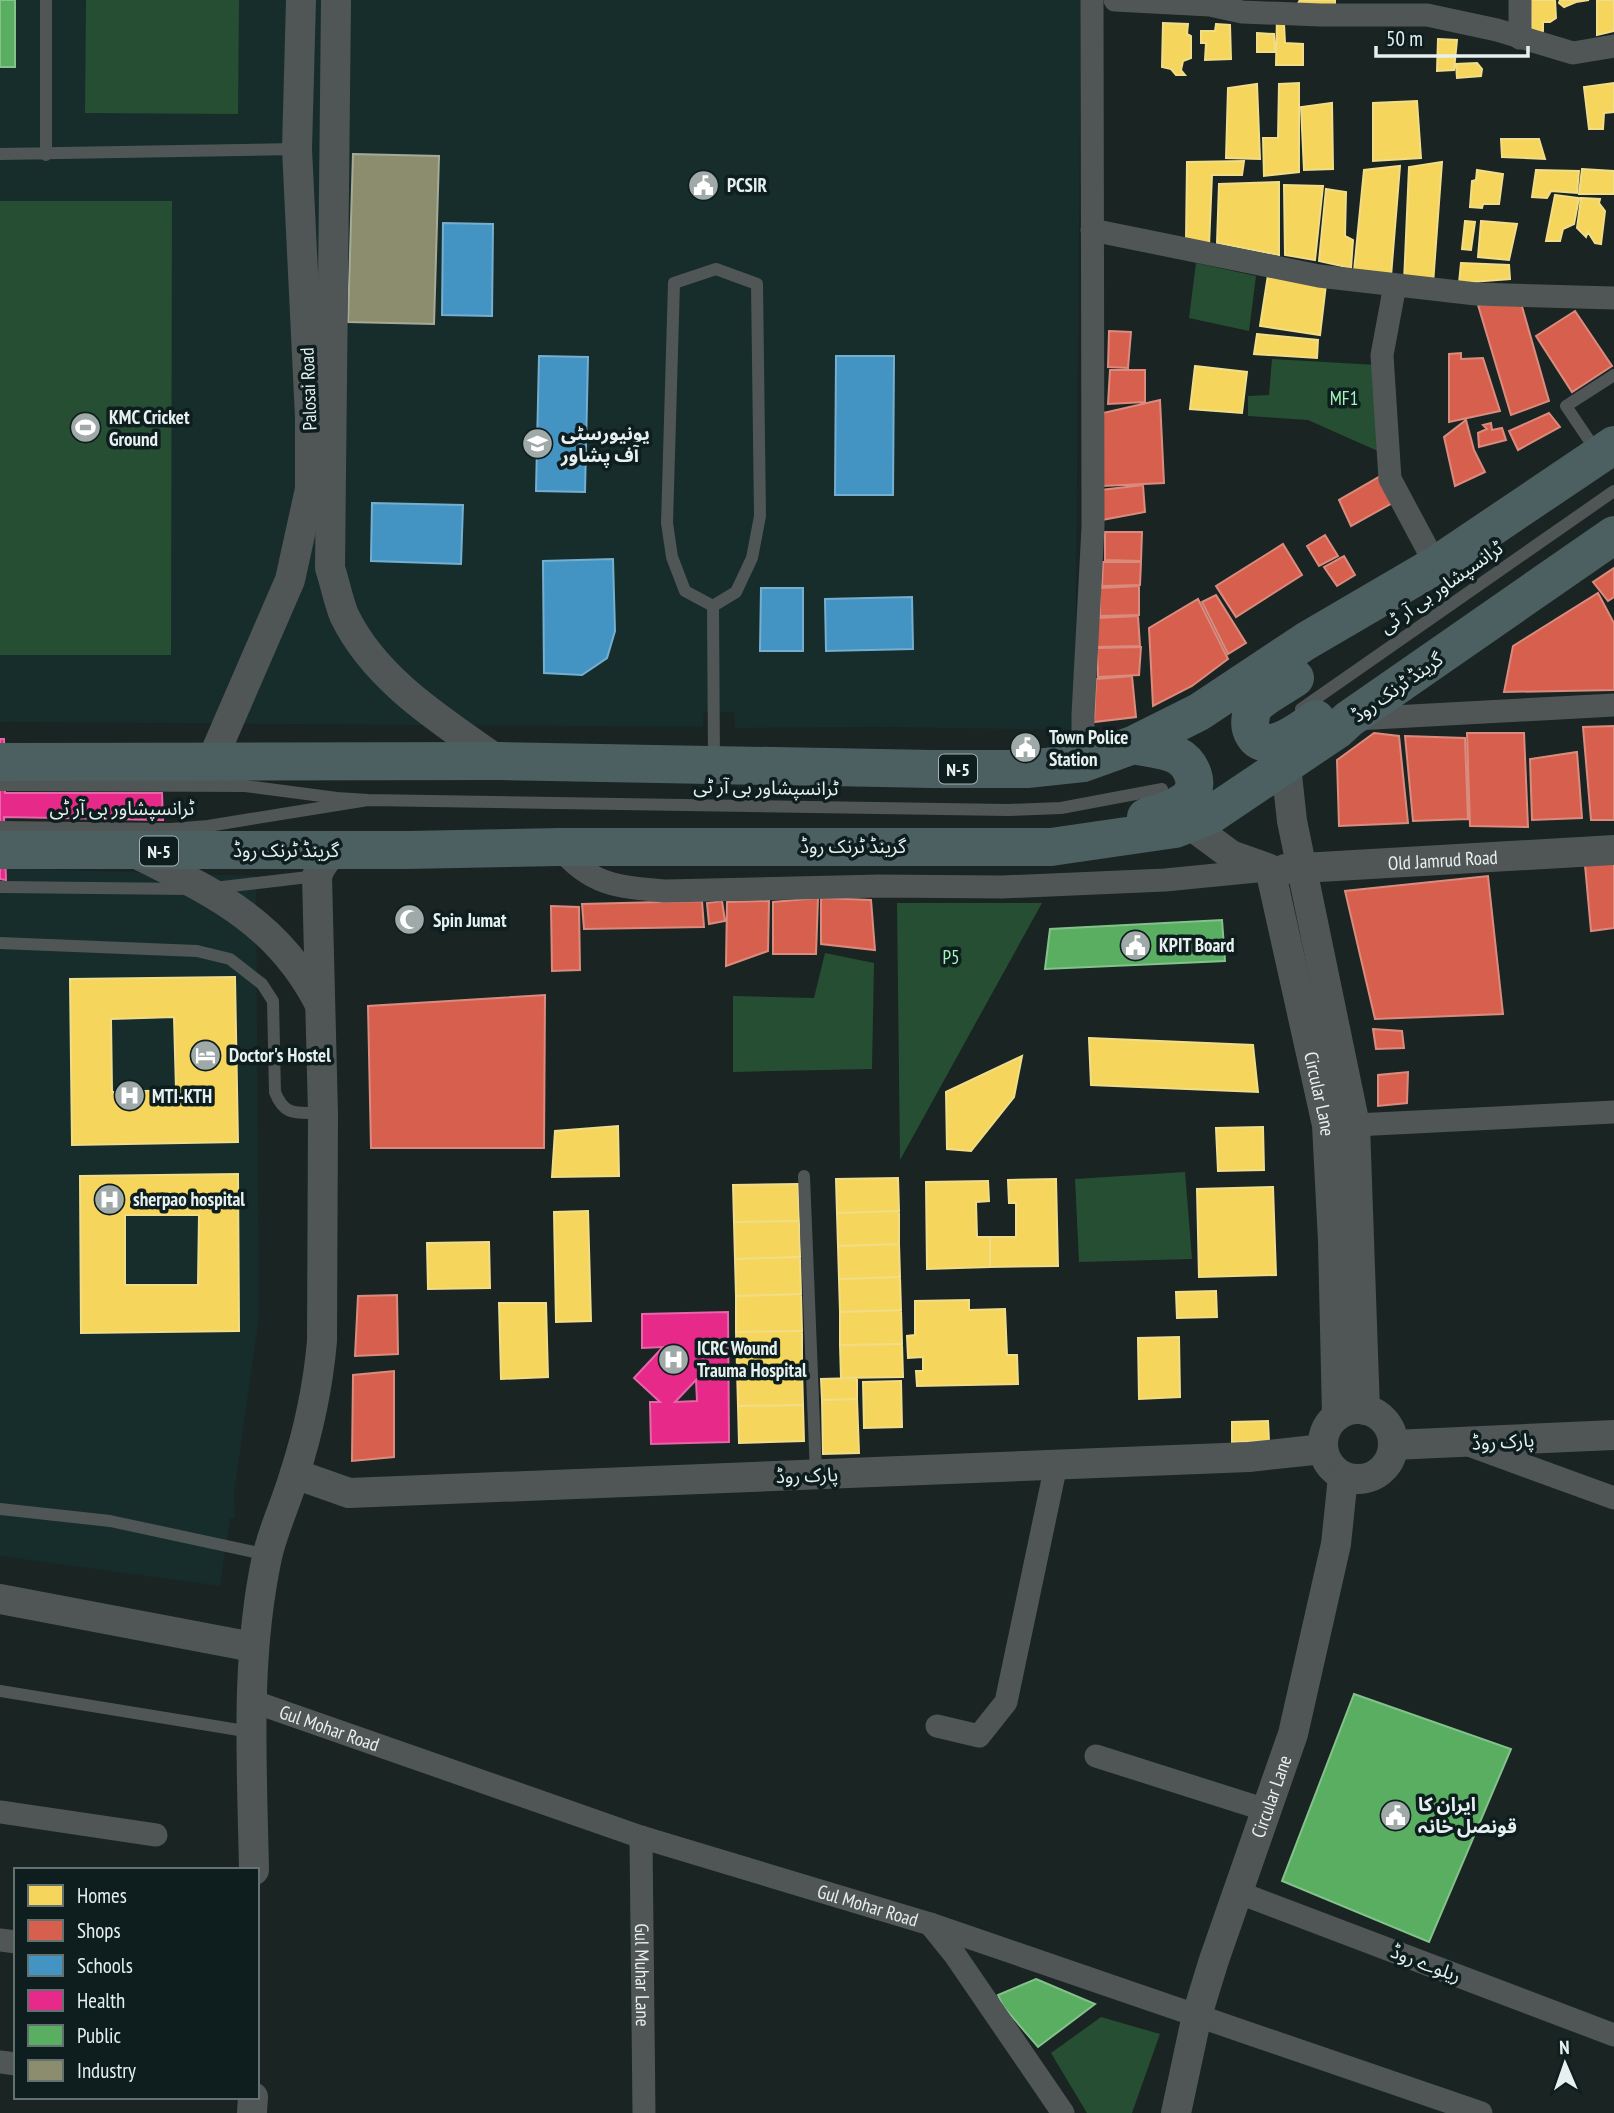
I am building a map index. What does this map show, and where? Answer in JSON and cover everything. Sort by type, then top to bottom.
[{"type":"highway","name":"N-5","points":[[0,762],[499,761],[1027,769],[1083,763],[1133,746],[1199,712],[1307,641],[1426,570],[1606,450]]},
{"type":"highway","points":[[1281,758],[1283,741],[1592,529],[1614,521]]},
{"type":"highway","name":"گرینڈ ٹرنک روڈ","points":[[0,850],[133,852],[327,863],[559,847],[1051,847],[1142,835],[1209,816],[1281,758],[1338,730],[1349,719],[1614,535]]},
{"type":"highway","points":[[1281,758],[1391,610],[1426,570]]},
{"type":"highway","points":[[1133,746],[1173,753],[1189,766],[1194,779],[1197,821]]},
{"type":"street","name":"Palosai Road","points":[[212,760],[290,580],[310,489],[321,417],[297,149],[301,0]]},
{"type":"street","points":[[336,0],[321,417],[330,568],[343,613],[356,636],[392,680],[440,721],[499,761]]},
{"type":"street","points":[[1083,763],[1093,527],[1092,0]]},
{"type":"street","points":[[1115,0],[1210,5],[1242,12],[1321,15],[1426,7],[1573,54],[1614,46]]},
{"type":"street","points":[[1520,0],[1520,38]]},
{"type":"street","points":[[1092,230],[1318,276],[1476,294],[1614,298]]},
{"type":"street","points":[[1395,285],[1382,355],[1390,479],[1426,570]]},
{"type":"street","points":[[1349,719],[1614,705]]},
{"type":"street","points":[[1281,758],[1355,1125],[1351,1413]]},
{"type":"street","points":[[1197,821],[1270,869]]},
{"type":"street","points":[[559,847],[575,866],[596,879],[630,888],[664,891],[879,886],[1002,887],[1165,880],[1270,869]]},
{"type":"street","name":"Old Jamrud Road","points":[[1270,869],[1614,850]]},
{"type":"street","points":[[133,852],[206,889],[260,926],[295,961],[321,1007]]},
{"type":"street","points":[[254,1868],[251,1732],[253,1647],[268,1555],[295,1474],[319,1377],[322,1341],[321,1007],[327,863]]},
{"type":"street","name":"Circular Lane","points":[[1270,869],[1327,1125],[1333,1241],[1351,1413]]},
{"type":"street","points":[[1355,1125],[1614,1112]]},
{"type":"street","points":[[1351,1413],[1380,1417],[1387,1425],[1393,1445],[1388,1462],[1376,1474],[1360,1479],[1343,1477],[1329,1465],[1322,1449],[1325,1432],[1351,1413]]},
{"type":"street","name":"پارک روڈ","points":[[1393,1445],[1614,1435]]},
{"type":"street","points":[[1464,1443],[1614,1498]]},
{"type":"street","name":"پارک روڈ","points":[[295,1474],[349,1493],[1249,1457],[1322,1449]]},
{"type":"street","points":[[937,1726],[979,1736],[1006,1702],[1056,1465]]},
{"type":"street","name":"Circular Lane","points":[[1176,2113],[1198,2015],[1296,1721],[1336,1544],[1343,1477]]},
{"type":"street","points":[[0,1600],[253,1647]]},
{"type":"street","name":"Gul Mohar Road","points":[[252,1701],[641,1837],[930,1924],[1481,2113]]},
{"type":"street","points":[[1096,1756],[1266,1810]]},
{"type":"street","points":[[0,1812],[156,1835]]},
{"type":"street","name":"Gul Muhar Lane","points":[[641,1837],[644,2113]]},
{"type":"street","name":"ریلوے روڈ","points":[[1237,1892],[1614,2035]]},
{"type":"street","points":[[930,1924],[955,1955],[1063,2113]]},
{"type":"lane","points":[[46,0],[46,155]]},
{"type":"lane","points":[[0,154],[297,149]]},
{"type":"lane","points":[[716,270],[757,284],[760,516],[752,558],[736,592],[713,606],[685,591],[672,557],[667,523],[674,283],[716,270]]},
{"type":"lane","points":[[1606,450],[1566,406],[1614,375]]},
{"type":"lane","name":"ٹرانسپشاور بی آر ٹی","points":[[1281,758],[1614,491]]},
{"type":"lane","points":[[713,606],[714,766]]},
{"type":"lane","name":"ٹرانسپشاور بی آر ٹی","points":[[0,785],[245,786],[368,800],[1008,810],[1061,808],[1197,821]]},
{"type":"lane","name":"ٹرانسپشاور بی آر ٹی","points":[[0,827],[208,827],[368,800]]},
{"type":"lane","points":[[0,887],[206,889],[327,863]]},
{"type":"lane","points":[[0,943],[197,951],[230,959],[262,984],[273,1002],[275,1092],[280,1105],[288,1112],[323,1113]]},
{"type":"lane","points":[[804,1176],[816,1474]]},
{"type":"lane","points":[[0,1509],[110,1521],[268,1555]]},
{"type":"lane","points":[[0,1691],[251,1732]]},
{"type":"shaded area","name":"یونیورسٹی آف پشاور","points":[[0,0],[1081,0],[1075,730],[735,728],[734,712],[704,712],[703,727],[0,722]]},
{"type":"shaded area","name":"MTI-KTH","points":[[0,868],[256,876],[259,1317],[234,1494],[235,1518],[230,1519],[220,1586],[0,1556]]},
{"type":"green space","points":[[86,0],[239,0],[238,114],[85,113]]},
{"type":"green space","name":"KMC Cricket Ground","points":[[0,201],[172,201],[171,655],[0,655]]},
{"type":"green space","points":[[1196,263],[1256,276],[1249,331],[1189,318]]},
{"type":"green space","name":"MF1","points":[[1272,359],[1377,365],[1380,452],[1308,420],[1248,416],[1248,396],[1269,395]]},
{"type":"green space","name":"P5","points":[[897,903],[1042,903],[900,1160]]},
{"type":"green space","points":[[825,953],[874,963],[872,1069],[733,1072],[733,996],[814,998]]},
{"type":"green space","points":[[1185,1172],[1192,1259],[1079,1262],[1075,1179]]},
{"type":"green space","points":[[1101,2017],[1160,2034],[1132,2113],[1087,2113],[1051,2053]]},
{"type":"building: Homes","points":[[1300,0],[1335,0],[1335,5],[1297,5]]},
{"type":"building: Homes","points":[[1530,0],[1555,0],[1556,18],[1543,22],[1543,31],[1529,34],[1532,22]]},
{"type":"building: Homes","points":[[1560,0],[1589,0],[1564,7],[1559,3]]},
{"type":"building: Homes","points":[[1597,0],[1614,0],[1614,31],[1597,35]]},
{"type":"building: Homes","points":[[1277,15],[1284,24],[1285,43],[1303,44],[1303,65],[1276,65]]},
{"type":"building: Homes","points":[[1163,23],[1188,24],[1191,58],[1183,61],[1181,70],[1185,75],[1176,75],[1171,69],[1162,67]]},
{"type":"building: Homes","points":[[1216,24],[1230,25],[1231,59],[1205,60],[1206,43],[1201,43],[1201,31],[1215,31]]},
{"type":"building: Homes","points":[[1257,33],[1274,34],[1275,52],[1257,52]]},
{"type":"building: Homes","points":[[1438,39],[1457,40],[1454,70],[1437,71]]},
{"type":"building: Homes","points":[[1477,63],[1482,69],[1481,76],[1457,78],[1456,64]]},
{"type":"building: Homes","points":[[1299,83],[1299,172],[1264,176],[1263,138],[1278,138],[1279,84]]},
{"type":"building: Homes","points":[[1614,83],[1614,112],[1604,113],[1603,129],[1589,129],[1584,87]]},
{"type":"building: Homes","points":[[1257,84],[1260,159],[1226,158],[1228,88]]},
{"type":"building: Homes","points":[[1417,101],[1421,158],[1373,161],[1373,103]]},
{"type":"building: Homes","points":[[1332,103],[1333,169],[1304,170],[1301,107]]},
{"type":"building: Homes","points":[[1501,139],[1539,139],[1545,159],[1502,157]]},
{"type":"building: Homes","points":[[1244,161],[1242,175],[1212,175],[1209,246],[1186,240],[1187,162]]},
{"type":"building: Homes","points":[[1442,162],[1433,284],[1404,282],[1409,167]]},
{"type":"building: Homes","points":[[1400,166],[1391,276],[1354,271],[1364,170]]},
{"type":"building: Homes","points":[[1582,169],[1614,171],[1614,194],[1579,194]]},
{"type":"building: Homes","points":[[1477,170],[1503,174],[1499,204],[1483,204],[1482,208],[1470,207],[1472,181],[1476,180]]},
{"type":"building: Homes","points":[[1536,170],[1579,171],[1577,193],[1551,191],[1547,198],[1532,197]]},
{"type":"building: Homes","points":[[1279,182],[1279,255],[1217,243],[1219,184]]},
{"type":"building: Homes","points":[[1284,185],[1323,186],[1315,260],[1285,255]]},
{"type":"building: Homes","points":[[1326,189],[1346,192],[1345,236],[1353,240],[1351,268],[1319,261]]},
{"type":"building: Homes","points":[[1555,195],[1579,198],[1574,224],[1563,229],[1560,241],[1546,241]]},
{"type":"building: Homes","points":[[1581,198],[1600,199],[1599,203],[1605,211],[1601,244],[1595,243],[1588,232],[1586,237],[1577,228]]},
{"type":"building: Homes","points":[[1465,221],[1475,222],[1471,250],[1462,249]]},
{"type":"building: Homes","points":[[1481,221],[1517,224],[1509,260],[1478,257]]},
{"type":"building: Homes","points":[[1461,263],[1509,265],[1510,279],[1459,283]]},
{"type":"building: Homes","points":[[1268,275],[1326,284],[1320,335],[1260,326]]},
{"type":"building: Homes","points":[[1257,334],[1318,340],[1317,358],[1254,354]]},
{"type":"building: Homes","points":[[1195,366],[1247,372],[1242,413],[1190,409]]},
{"type":"building: Homes","name":"Doctor's Hostel","points":[[235,977],[238,1142],[72,1145],[70,979]],"holes":[[[174,1017],[176,1090],[112,1092],[111,1019]]]},
{"type":"building: Homes","points":[[1089,1038],[1253,1045],[1258,1092],[1091,1085]]},
{"type":"building: Homes","points":[[1022,1056],[1014,1097],[971,1151],[947,1149],[946,1092]]},
{"type":"building: Homes","points":[[618,1126],[619,1176],[552,1177],[555,1131]]},
{"type":"building: Homes","points":[[1263,1127],[1264,1170],[1218,1171],[1216,1128]]},
{"type":"building: Homes","points":[[238,1174],[239,1331],[81,1333],[80,1176]],"holes":[[[125,1215],[199,1215],[198,1285],[125,1285]]]},
{"type":"building: Homes","points":[[898,1178],[899,1211],[837,1213],[836,1179]]},
{"type":"building: Homes","points":[[1056,1179],[1058,1266],[990,1267],[990,1237],[1016,1237],[1016,1203],[1009,1203],[1008,1180]]},
{"type":"building: Homes","points":[[988,1181],[989,1201],[976,1202],[977,1237],[990,1237],[990,1267],[927,1269],[926,1182]]},
{"type":"building: Homes","points":[[798,1184],[799,1221],[734,1222],[733,1185]]},
{"type":"building: Homes","points":[[1273,1187],[1276,1275],[1199,1277],[1197,1189]]},
{"type":"building: Homes","points":[[588,1211],[591,1321],[556,1322],[554,1212]]},
{"type":"building: Homes","points":[[899,1211],[899,1244],[838,1246],[837,1213]]},
{"type":"building: Homes","points":[[799,1221],[800,1257],[735,1259],[734,1222]]},
{"type":"building: Homes","points":[[489,1242],[490,1288],[428,1289],[427,1243]]},
{"type":"building: Homes","points":[[899,1244],[900,1277],[839,1279],[838,1246]]},
{"type":"building: Homes","points":[[800,1257],[801,1294],[736,1296],[735,1259]]},
{"type":"building: Homes","points":[[900,1277],[901,1310],[840,1312],[839,1279]]},
{"type":"building: Homes","points":[[1216,1291],[1217,1317],[1177,1318],[1176,1292]]},
{"type":"building: Homes","points":[[801,1294],[802,1331],[736,1332],[736,1296]]},
{"type":"building: Homes","points":[[969,1300],[969,1310],[1005,1309],[1007,1355],[1017,1355],[1018,1384],[917,1386],[916,1371],[923,1371],[923,1357],[908,1358],[907,1336],[915,1335],[915,1301]]},
{"type":"building: Homes","points":[[499,1303],[546,1303],[548,1377],[501,1379]]},
{"type":"building: Homes","points":[[901,1310],[902,1344],[840,1345],[840,1312]]},
{"type":"building: Homes","points":[[802,1331],[802,1368],[737,1369],[736,1332]]},
{"type":"building: Homes","points":[[1179,1337],[1180,1397],[1139,1399],[1138,1338]]},
{"type":"building: Homes","points":[[902,1344],[903,1377],[841,1378],[840,1345]]},
{"type":"building: Homes","points":[[802,1368],[803,1405],[738,1406],[737,1369]]},
{"type":"building: Homes","points":[[857,1378],[857,1399],[822,1400],[821,1379]]},
{"type":"building: Homes","points":[[901,1381],[902,1427],[864,1428],[863,1382]]},
{"type":"building: Homes","points":[[857,1399],[859,1453],[823,1454],[822,1400]]},
{"type":"building: Homes","points":[[803,1405],[804,1441],[739,1443],[738,1406]]},
{"type":"building: Homes","points":[[1268,1421],[1269,1441],[1232,1442],[1232,1422]]},
{"type":"building: Shops","points":[[1521,303],[1549,401],[1511,415],[1478,305]]},
{"type":"building: Shops","points":[[1575,311],[1612,366],[1572,392],[1536,336]]},
{"type":"building: Shops","points":[[1109,331],[1131,332],[1128,368],[1108,367]]},
{"type":"building: Shops","points":[[1461,353],[1461,359],[1483,358],[1500,411],[1449,422],[1449,354]]},
{"type":"building: Shops","points":[[1110,370],[1145,370],[1145,402],[1108,404]]},
{"type":"building: Shops","points":[[1160,400],[1164,483],[1103,486],[1103,413]]},
{"type":"building: Shops","points":[[1549,413],[1560,427],[1518,450],[1509,431]]},
{"type":"building: Shops","points":[[1466,420],[1474,450],[1485,472],[1455,486],[1444,437]]},
{"type":"building: Shops","points":[[1491,423],[1492,430],[1502,428],[1506,440],[1479,447],[1478,433],[1487,429],[1483,425]]},
{"type":"building: Shops","points":[[1384,474],[1396,501],[1351,526],[1339,500]]},
{"type":"building: Shops","points":[[1143,485],[1145,512],[1102,520],[1101,490]]},
{"type":"building: Shops","points":[[1105,532],[1142,532],[1141,561],[1105,560]]},
{"type":"building: Shops","points":[[1325,535],[1338,556],[1319,566],[1307,546]]},
{"type":"building: Shops","points":[[1283,544],[1302,575],[1236,617],[1216,586]]},
{"type":"building: Shops","points":[[1344,556],[1355,575],[1337,586],[1324,567]]},
{"type":"building: Shops","points":[[1103,562],[1141,562],[1140,585],[1102,586]]},
{"type":"building: Shops","points":[[1614,568],[1614,597],[1608,601],[1593,582]]},
{"type":"building: Shops","points":[[1139,586],[1139,615],[1100,616],[1100,588]]},
{"type":"building: Shops","points":[[1598,593],[1614,623],[1614,690],[1504,692],[1513,646]]},
{"type":"building: Shops","points":[[1216,595],[1246,643],[1228,654],[1202,602]]},
{"type":"building: Shops","points":[[1198,599],[1228,659],[1192,686],[1153,706],[1149,628]]},
{"type":"building: Shops","points":[[1138,616],[1140,646],[1097,647],[1097,618]]},
{"type":"building: Shops","points":[[1141,647],[1139,675],[1098,677],[1097,648]]},
{"type":"building: Shops","points":[[1132,676],[1136,717],[1094,722],[1096,679]]},
{"type":"building: Shops","points":[[1614,726],[1614,820],[1591,820],[1583,727]]},
{"type":"building: Shops","points":[[1374,733],[1399,736],[1408,823],[1339,826],[1337,760]]},
{"type":"building: Shops","points":[[1467,733],[1524,733],[1528,827],[1470,826]]},
{"type":"building: Shops","points":[[1405,736],[1465,738],[1468,819],[1413,821]]},
{"type":"building: Shops","points":[[1577,752],[1582,818],[1532,820],[1530,759]]},
{"type":"building: Shops","points":[[1614,863],[1614,928],[1591,931],[1585,865]]},
{"type":"building: Shops","points":[[1488,876],[1503,1014],[1375,1019],[1345,891]]},
{"type":"building: Shops","points":[[818,898],[816,954],[773,954],[773,902]]},
{"type":"building: Shops","points":[[821,898],[871,900],[875,950],[821,944]]},
{"type":"building: Shops","points":[[702,901],[704,927],[584,929],[582,904]]},
{"type":"building: Shops","points":[[722,901],[725,921],[709,924],[707,903]]},
{"type":"building: Shops","points":[[769,901],[768,951],[726,966],[727,902]]},
{"type":"building: Shops","points":[[551,906],[579,907],[580,970],[552,971]]},
{"type":"building: Shops","points":[[545,995],[544,1148],[371,1148],[368,1006]]},
{"type":"building: Shops","points":[[1373,1029],[1402,1031],[1404,1048],[1376,1049]]},
{"type":"building: Shops","points":[[1408,1072],[1407,1103],[1378,1106],[1378,1075]]},
{"type":"building: Shops","points":[[397,1295],[398,1354],[355,1356],[358,1296]]},
{"type":"building: Shops","points":[[394,1371],[394,1457],[352,1461],[353,1375]]},
{"type":"building: Schools","points":[[443,223],[493,224],[492,316],[442,315]]},
{"type":"building: Schools","points":[[539,356],[588,357],[585,492],[536,491]]},
{"type":"building: Schools","points":[[836,356],[894,356],[893,495],[835,495]]},
{"type":"building: Schools","points":[[372,503],[463,505],[461,564],[371,561]]},
{"type":"building: Schools","points":[[613,559],[615,631],[607,658],[582,675],[544,673],[543,561]]},
{"type":"building: Schools","points":[[761,588],[803,588],[803,651],[760,651]]},
{"type":"building: Schools","points":[[912,597],[913,649],[826,651],[825,599]]},
{"type":"building: Health","points":[[0,739],[4,739],[5,793],[162,793],[163,820],[4,817],[6,880],[0,879]]},
{"type":"building: Health","points":[[728,1312],[729,1442],[651,1444],[650,1402],[660,1402],[634,1378],[663,1347],[642,1348],[642,1314]],"holes":[[[696,1380],[697,1401],[675,1402]]]},
{"type":"building: Public","points":[[0,0],[15,0],[15,67],[0,67]]},
{"type":"building: Public","name":"KPIT Board","points":[[1222,920],[1225,961],[1045,969],[1050,929]]},
{"type":"building: Public","name":"ایران کا قونصل خانہ","points":[[1354,1694],[1511,1749],[1429,1942],[1282,1881]]},
{"type":"building: Public","points":[[1036,1979],[1095,2004],[1038,2047],[1003,2006],[998,1995]]},
{"type":"building: Industry","points":[[353,154],[439,156],[434,324],[348,322]]},
{"type":"place","name":"PCSIR","points":[[704,185]]},
{"type":"place","name":"KMC Cricket Ground","points":[[86,428]]},
{"type":"place","name":"یونیورسٹی آف پشاور","points":[[538,444]]},
{"type":"place","name":"Town Police Station","points":[[1026,748]]},
{"type":"place","name":"Spin Jumat","points":[[410,920]]},
{"type":"place","name":"KPIT Board","points":[[1136,945]]},
{"type":"place","name":"Doctor's Hostel","points":[[206,1055]]},
{"type":"place","name":"MTI-KTH","points":[[129,1096]]},
{"type":"place","name":"sherpao hospital","points":[[110,1199]]},
{"type":"place","name":"ICRC Wound Trauma Hospital","points":[[674,1359]]},
{"type":"place","name":"ایران کا قونصل خانہ","points":[[1395,1815]]}]
